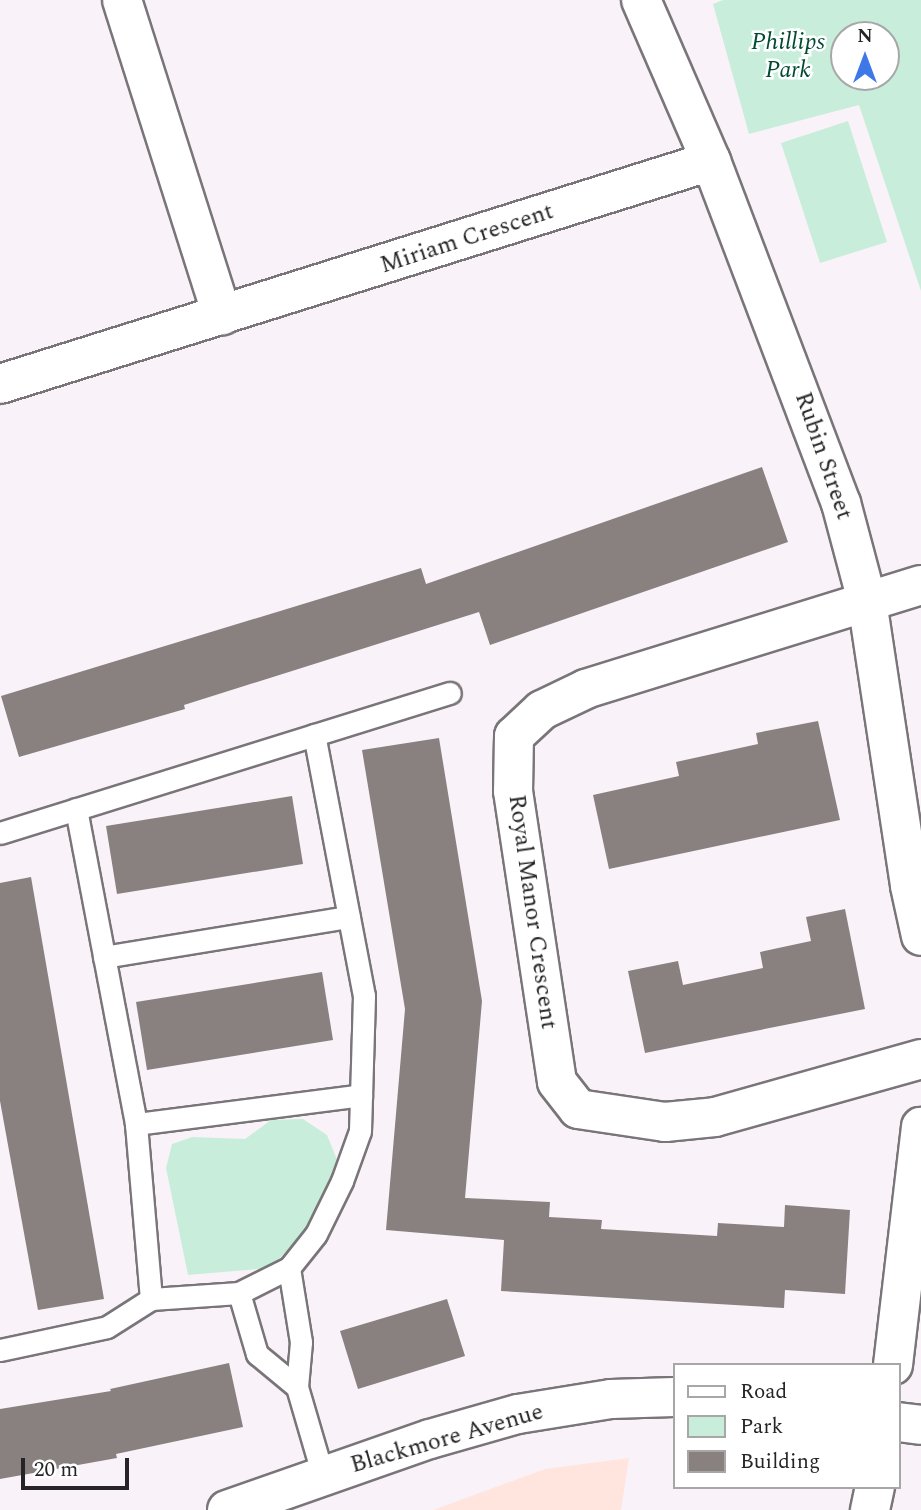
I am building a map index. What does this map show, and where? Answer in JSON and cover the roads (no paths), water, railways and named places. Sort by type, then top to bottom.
[{"type":"street","points":[[122,0],[222,316]]},
{"type":"street","name":"Rubin Street","points":[[641,0],[711,162],[831,470],[867,601],[910,886],[921,936]]},
{"type":"street","name":"Miriam Crescent","points":[[0,384],[711,162]]},
{"type":"street","name":"Royal Manor Crescent","points":[[921,585],[586,689],[542,710],[514,736],[513,791],[557,1082],[578,1110],[665,1122],[715,1117],[921,1059]]},
{"type":"street","points":[[893,1363],[921,1127]]},
{"type":"street","name":"Blackmore Avenue","points":[[226,1510],[430,1439],[518,1414],[611,1399],[673,1397]]},
{"type":"street","points":[[900,1422],[921,1425]]},
{"type":"street","points":[[870,1510],[875,1489]]},
{"type":"lane","points":[[0,833],[450,693]]},
{"type":"lane","points":[[0,1350],[107,1327],[151,1299],[239,1293],[289,1268],[316,1234],[342,1181],[360,1131],[364,996],[314,735]]},
{"type":"lane","points":[[76,809],[136,1124],[151,1299]]},
{"type":"lane","points":[[104,957],[349,917]]},
{"type":"lane","points":[[136,1124],[361,1095]]},
{"type":"lane","points":[[289,1268],[301,1342],[297,1387],[323,1476]]},
{"type":"lane","points":[[239,1293],[257,1354],[297,1387]]},
{"type":"park label","name":"Phillips Park","points":[[788,57]]}]
